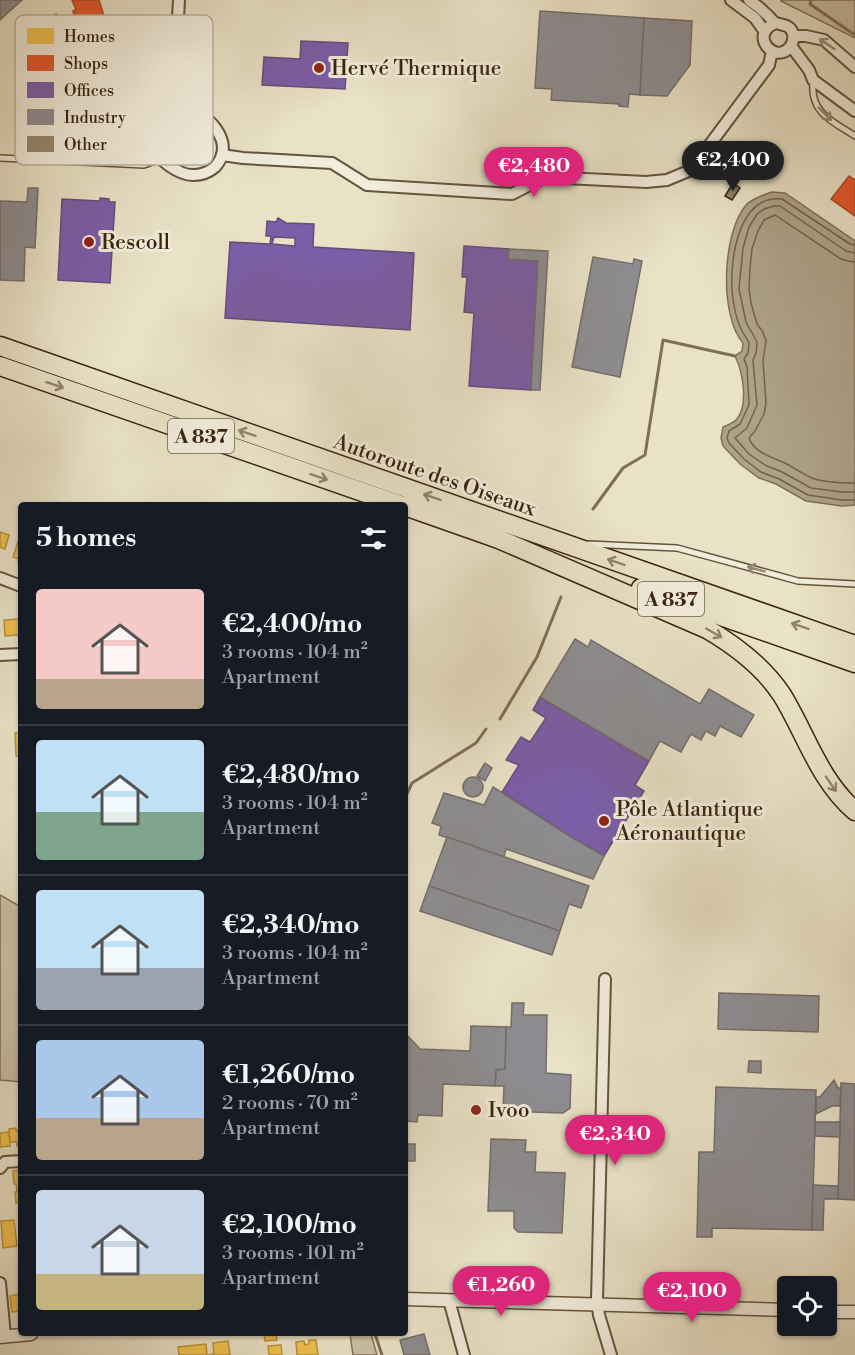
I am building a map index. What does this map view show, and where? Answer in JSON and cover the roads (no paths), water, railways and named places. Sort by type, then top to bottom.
[{"type":"highway","name":"Autoroute des Oiseaux","points":[[0,346],[855,645]]},
{"type":"highway","name":"Autoroute des Oiseaux","points":[[0,366],[392,502]]},
{"type":"highway","name":"Autoroute des Oiseaux","points":[[408,507],[855,663]]},
{"type":"highway","points":[[487,534],[707,629],[743,652],[781,695],[833,788],[855,811]]},
{"type":"street","points":[[178,15],[179,0]]},
{"type":"street","points":[[731,0],[755,18],[765,32]]},
{"type":"street","points":[[749,0],[776,23]]},
{"type":"street","points":[[855,67],[824,40],[806,36],[792,41],[785,52],[776,53],[769,49],[764,41],[765,32],[767,28],[776,23],[785,24],[792,31],[792,41],[813,80],[855,111]]},
{"type":"street","points":[[222,155],[332,163],[367,185],[512,194],[545,177],[646,182],[667,180],[691,170],[769,65],[772,51]]},
{"type":"street","points":[[169,165],[183,174],[195,176],[213,169],[222,155],[223,143],[219,132],[213,125]]},
{"type":"street","points":[[0,578],[18,585]]},
{"type":"street","points":[[0,655],[18,654]]},
{"type":"street","points":[[606,980],[598,1305],[611,1355]]},
{"type":"street","points":[[0,1168],[5,1162],[18,1161]]},
{"type":"street","points":[[0,1283],[2,1337],[18,1335]]},
{"type":"street","points":[[408,1299],[777,1310]]},
{"type":"street","points":[[448,1300],[464,1355]]},
{"type":"street","points":[[837,1312],[855,1312]]},
{"type":"lane","points":[[813,80],[812,94],[820,113],[855,136]]},
{"type":"lane","points":[[0,158],[15,159]]},
{"type":"lane","points":[[562,543],[677,548],[798,581],[855,584]]},
{"type":"water","points":[[772,192],[785,193],[855,241],[855,505],[842,506],[806,501],[776,484],[759,478],[740,464],[723,446],[721,438],[723,427],[736,420],[744,398],[742,380],[735,356],[742,351],[743,343],[735,330],[727,294],[728,253],[732,233],[747,204]]},
{"type":"waterway","points":[[811,0],[810,4],[855,35]]},
{"type":"waterway","points":[[593,509],[623,468],[645,455],[663,340],[735,356]]},
{"type":"waterway","points":[[500,719],[537,657],[561,597]]},
{"type":"waterway","points":[[408,792],[412,783],[476,743],[486,729]]},
{"type":"waterway","points":[[376,1336],[382,1355]]},
{"type":"place","name":"Hervé Thermique","points":[[319,68]]},
{"type":"place","name":"Rescoll","points":[[89,242]]},
{"type":"place","name":"Pôle Atlantique Aéronautique","points":[[604,821]]},
{"type":"place","name":"Ivoo","points":[[476,1110]]}]
